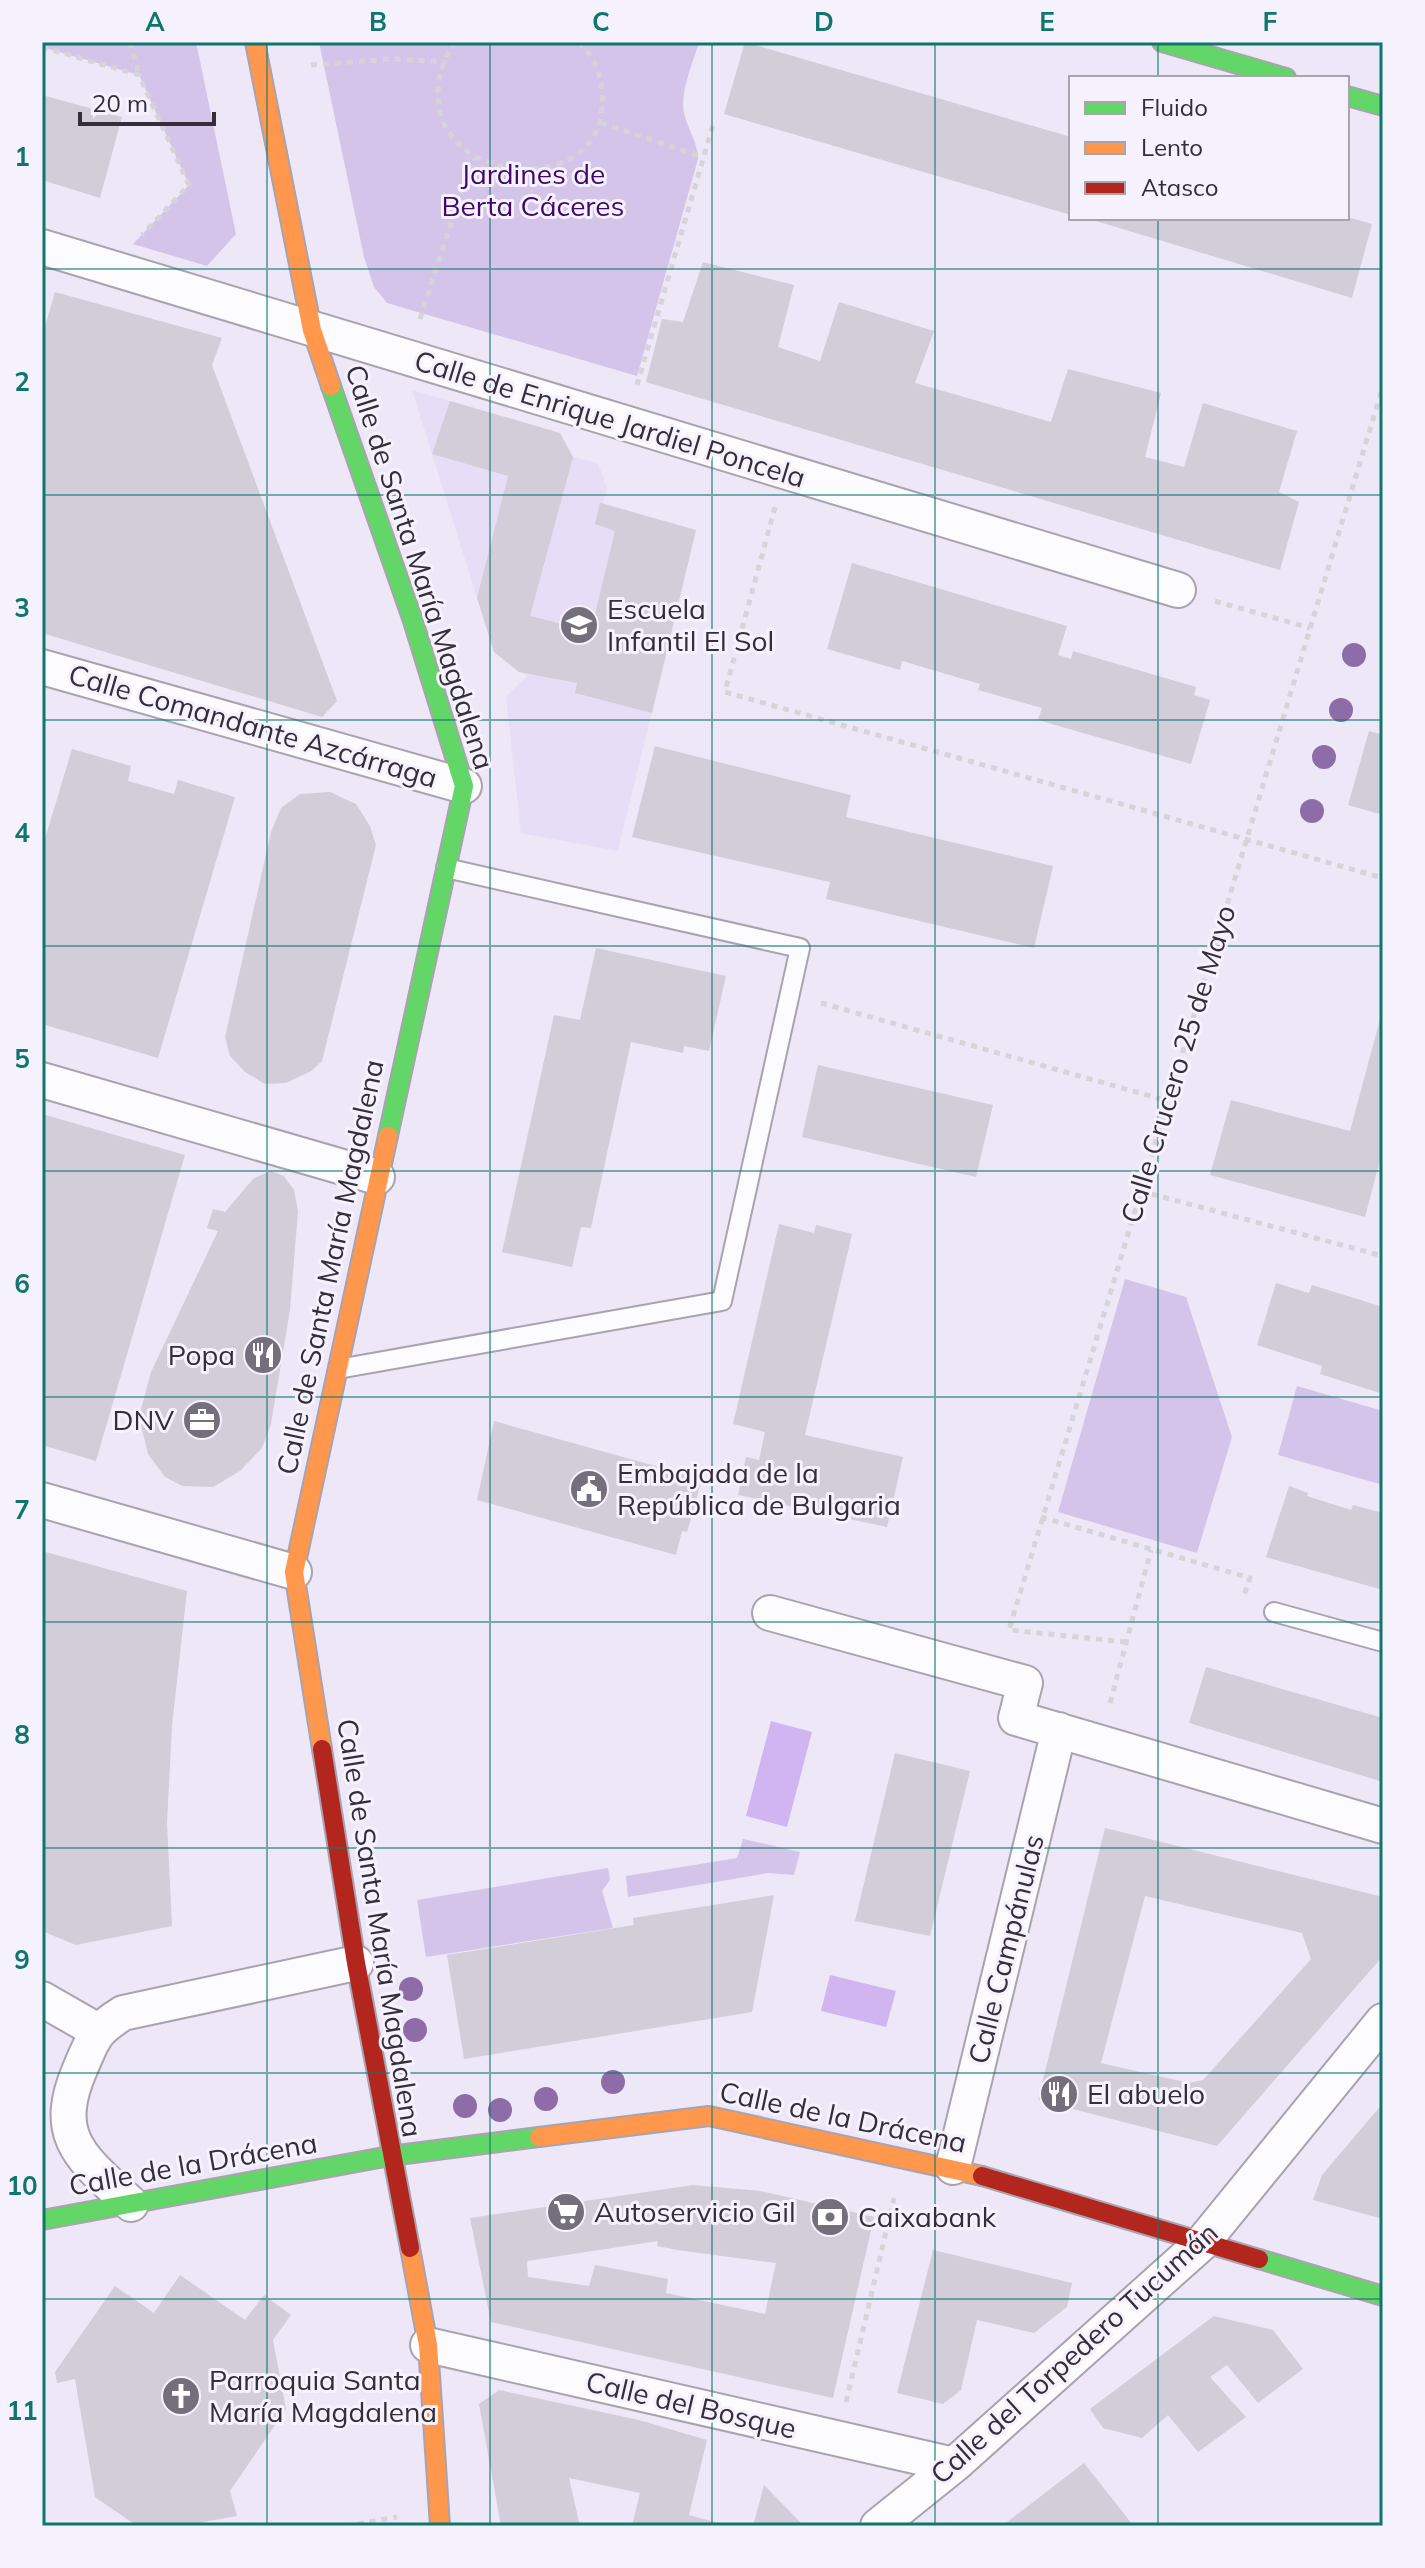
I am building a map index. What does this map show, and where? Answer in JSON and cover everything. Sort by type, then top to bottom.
[{"type":"street","name":"Calle de Santa María Magdalena","points":[[255,42],[312,330],[413,621],[464,786],[294,1572],[356,1963],[428,2345],[440,2526]]},
{"type":"street","points":[[1162,42],[1279,76]]},
{"type":"street","points":[[1349,97],[1383,106]]},
{"type":"street","name":"Calle de Enrique Jardiel Poncela","points":[[42,247],[1178,590]]},
{"type":"street","name":"Calle Comandante Azcárraga","points":[[42,667],[464,786]]},
{"type":"street","points":[[42,1080],[377,1177]]},
{"type":"street","points":[[42,1500],[294,1572]]},
{"type":"street","points":[[770,1613],[1025,1683],[1016,1718],[1383,1826]]},
{"type":"street","name":"Calle Campánulas","points":[[953,2167],[1059,1730]]},
{"type":"street","points":[[131,2204],[78,2151],[54,2102],[96,2030],[123,2013],[356,1963]]},
{"type":"street","points":[[42,1999],[96,2030]]},
{"type":"street","name":"Calle del Torpedero Tucumán","points":[[878,2526],[954,2465],[1202,2243],[1383,2021]]},
{"type":"street","name":"Calle de la Drácena","points":[[42,2220],[390,2156],[709,2116],[953,2167],[1383,2296]]},
{"type":"street","name":"Calle del Bosque","points":[[428,2345],[954,2465]]},
{"type":"lane","points":[[338,1369],[722,1301],[800,948],[446,868]]},
{"type":"lane","points":[[1274,1612],[1383,1642]]},
{"type":"path","points":[[130,42],[139,75],[189,185],[133,244]]},
{"type":"path","points":[[455,42],[438,80],[438,109],[443,126],[475,159],[508,168],[557,167],[589,145],[601,123],[603,89],[597,62],[579,42]]},
{"type":"path","points":[[42,47],[139,75]]},
{"type":"path","points":[[311,65],[393,59],[445,62]]},
{"type":"path","points":[[601,123],[703,157]]},
{"type":"path","points":[[636,390],[713,125]]},
{"type":"path","points":[[420,319],[464,183],[475,159]]},
{"type":"path","name":"Calle Crucero 25 de Mayo","points":[[1126,1642],[1009,1630],[1383,386]]},
{"type":"path","points":[[784,471],[725,692],[1383,878]]},
{"type":"path","points":[[1178,590],[1310,628]]},
{"type":"path","points":[[789,994],[1168,1101]]},
{"type":"path","points":[[1140,1191],[1383,1256]]},
{"type":"path","points":[[1041,1517],[1250,1578],[1241,1604],[1274,1612]]},
{"type":"path","points":[[1099,1743],[1151,1550]]},
{"type":"path","points":[[837,2438],[904,2156]]},
{"type":"shaded area","name":"Escuela Infantil El Sol","points":[[412,390],[560,433],[573,457],[598,463],[607,488],[603,503],[696,530],[618,851],[521,833],[506,697],[527,676],[494,652]]},
{"type":"shaded area","points":[[771,1721],[812,1732],[787,1827],[746,1816]]},
{"type":"shaded area","points":[[830,1975],[896,1991],[886,2027],[821,2011]]},
{"type":"green space","points":[[42,42],[196,42],[236,234],[207,266],[133,244],[189,185],[139,75],[42,47]]},
{"type":"green space","name":"Jardines de Berta Cáceres","points":[[319,42],[699,42],[683,99],[685,117],[698,159],[637,376],[387,303],[374,287],[364,257]]},
{"type":"green space","points":[[1125,1279],[1186,1297],[1232,1437],[1197,1553],[1058,1512]]},
{"type":"green space","points":[[1297,1386],[1383,1411],[1383,1485],[1278,1455]]},
{"type":"green space","points":[[743,1839],[800,1852],[794,1875],[768,1873],[628,1897],[626,1876],[737,1858]]},
{"type":"green space","points":[[608,1868],[610,1880],[602,1891],[613,1928],[426,1957],[417,1900]]},
{"type":"building","points":[[745,42],[1069,136],[1069,214],[724,114]]},
{"type":"building","points":[[42,95],[122,117],[100,198],[42,180]]},
{"type":"building","points":[[1349,218],[1372,224],[1352,298],[1093,220],[1349,220]]},
{"type":"building","points":[[703,262],[794,285],[778,347],[820,361],[839,302],[934,331],[915,383],[1051,422],[1068,369],[1161,393],[1145,457],[1184,467],[1203,403],[1297,431],[1279,492],[1299,502],[1280,570],[646,382],[662,319],[683,322]]},
{"type":"building","points":[[55,292],[222,338],[212,365],[337,701],[322,717],[42,633],[42,337]]},
{"type":"building","points":[[450,401],[560,433],[573,457],[530,616],[591,631],[615,531],[595,524],[600,503],[696,530],[652,713],[575,693],[577,683],[519,672],[494,652],[477,598],[508,476],[432,454]]},
{"type":"building","points":[[852,563],[1067,626],[1058,655],[1071,659],[1073,651],[1196,687],[1194,695],[1210,700],[1191,764],[1038,720],[1042,708],[978,690],[980,684],[902,661],[900,670],[827,649]]},
{"type":"building","points":[[1369,731],[1383,735],[1383,815],[1348,805]]},
{"type":"building","points":[[655,746],[851,795],[846,817],[1053,866],[1034,948],[826,899],[830,882],[632,837]]},
{"type":"building","points":[[72,749],[131,766],[128,781],[174,794],[178,780],[235,797],[158,1058],[42,1024],[42,849]]},
{"type":"building","points":[[330,792],[356,804],[370,826],[376,845],[322,1061],[311,1071],[286,1083],[265,1084],[245,1072],[230,1056],[225,1037],[271,832],[281,808],[300,794]]},
{"type":"building","points":[[596,948],[726,976],[709,1051],[684,1046],[683,1053],[631,1042],[591,1228],[581,1227],[572,1267],[502,1252],[554,1015],[580,1020]]},
{"type":"building","points":[[1383,1008],[1383,1149],[1365,1217],[1210,1175],[1231,1100],[1350,1131]]},
{"type":"building","points":[[818,1065],[993,1105],[976,1177],[802,1137]]},
{"type":"building","points":[[42,1114],[185,1155],[96,1461],[42,1445]]},
{"type":"building","points":[[271,1171],[284,1176],[294,1190],[298,1211],[290,1310],[271,1424],[262,1448],[240,1471],[213,1487],[182,1486],[165,1477],[148,1454],[139,1417],[151,1372],[218,1231],[207,1228],[213,1209],[225,1212],[254,1178]]},
{"type":"building","points":[[779,1224],[814,1233],[816,1225],[852,1234],[805,1435],[903,1457],[887,1527],[738,1495],[746,1457],[759,1460],[765,1432],[733,1424]]},
{"type":"building","points":[[1276,1283],[1309,1293],[1312,1285],[1383,1307],[1383,1394],[1320,1374],[1322,1366],[1257,1345]]},
{"type":"building","name":"Embajada de la República de Bulgaria","points":[[494,1421],[702,1479],[687,1532],[682,1531],[676,1555],[477,1500]]},
{"type":"building","points":[[1289,1486],[1308,1493],[1307,1496],[1351,1510],[1353,1505],[1383,1513],[1383,1590],[1266,1557]]},
{"type":"building","points":[[42,1551],[187,1591],[172,1726],[167,1823],[172,1926],[76,1945],[42,1931]]},
{"type":"building","points":[[1206,1667],[1383,1718],[1383,1782],[1189,1723]]},
{"type":"building","points":[[895,1753],[970,1771],[930,1936],[855,1921]]},
{"type":"building","points":[[1105,1828],[1383,1897],[1383,1956],[1217,2146],[1038,2100]],"holes":[[[1145,1896],[1302,1933],[1311,1959],[1203,2080],[1189,2083],[1101,2063]]]},
{"type":"building","points":[[774,1895],[752,2012],[464,2059],[447,1955],[634,1925],[633,1918]]},
{"type":"building","points":[[1383,2103],[1383,2219],[1313,2200],[1322,2175]]},
{"type":"building","points":[[693,2185],[761,2191],[874,2217],[833,2398],[491,2322],[470,2218]],"holes":[[[658,2241],[657,2246],[776,2263],[765,2314],[666,2293],[668,2279],[595,2265],[589,2286],[528,2277],[527,2261]]]},
{"type":"building","points":[[933,2250],[1072,2283],[1067,2307],[1034,2333],[977,2320],[961,2390],[943,2404],[897,2393]]},
{"type":"building","name":"Parroquia Santa María Magdalena","points":[[180,2275],[245,2320],[264,2295],[291,2315],[273,2340],[286,2409],[230,2491],[237,2516],[181,2526],[137,2526],[95,2497],[75,2379],[57,2383],[55,2372],[115,2286],[154,2313]]},
{"type":"building","points":[[1214,2316],[1273,2330],[1303,2369],[1258,2403],[1227,2365],[1210,2377],[1246,2417],[1198,2452],[1168,2415],[1142,2438],[1103,2428],[1090,2409]]},
{"type":"building","points":[[499,2390],[639,2420],[707,2440],[689,2515],[729,2526],[632,2526],[640,2493],[569,2478],[580,2526],[501,2526],[479,2404]]},
{"type":"building","points":[[1084,2463],[1132,2524],[1002,2526]]},
{"type":"building","points":[[764,2485],[804,2526],[753,2526]]},
{"type":"traffic: fast","points":[[1162,42],[1279,76]]},
{"type":"traffic: fast","points":[[1349,97],[1383,106]]},
{"type":"traffic: fast","points":[[331,386],[413,621],[464,786],[388,1136]]},
{"type":"traffic: fast","points":[[42,2220],[390,2156],[539,2137]]},
{"type":"traffic: fast","points":[[1259,2259],[1383,2296]]},
{"type":"traffic: slow","points":[[255,42],[312,330],[331,386]]},
{"type":"traffic: slow","points":[[322,1749],[294,1572],[388,1136]]},
{"type":"traffic: slow","points":[[539,2137],[709,2116],[982,2176]]},
{"type":"traffic: slow","points":[[410,2248],[428,2345],[440,2526]]},
{"type":"traffic: jam","points":[[322,1749],[356,1963],[410,2248]]},
{"type":"traffic: jam","points":[[982,2176],[1259,2259]]},
{"type":"place","name":"Escuela Infantil El Sol","points":[[579,625]]},
{"type":"place","name":"Popa","points":[[263,1355]]},
{"type":"place","name":"DNV","points":[[202,1420]]},
{"type":"place","name":"Embajada de la República de Bulgaria","points":[[589,1489]]},
{"type":"place","name":"El abuelo","points":[[1059,2094]]},
{"type":"place","name":"Autoservicio Gil","points":[[566,2212]]},
{"type":"place","name":"Caixabank","points":[[830,2217]]},
{"type":"place","name":"Parroquia Santa María Magdalena","points":[[181,2396]]}]
